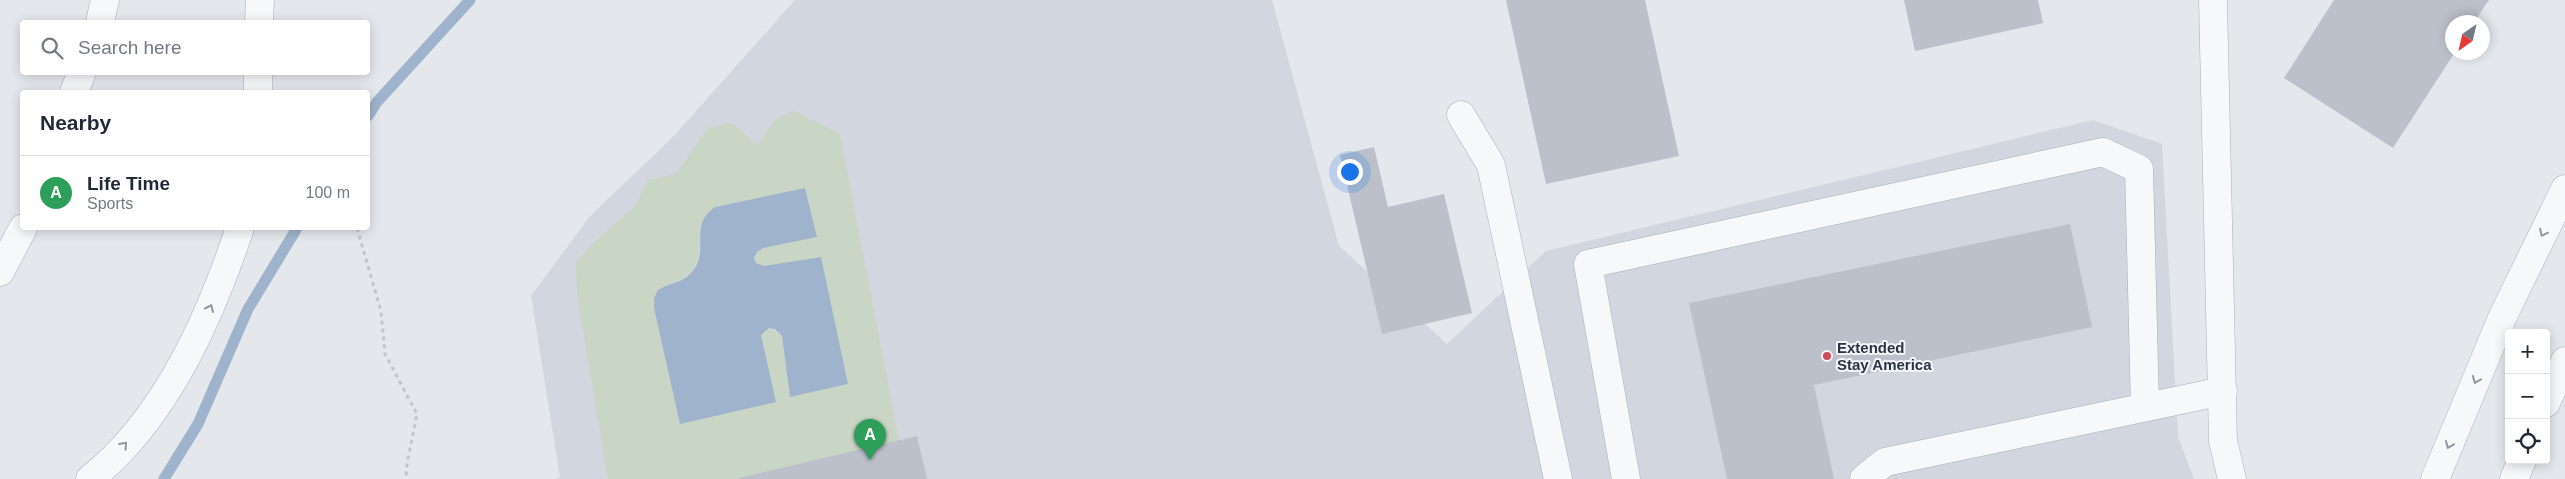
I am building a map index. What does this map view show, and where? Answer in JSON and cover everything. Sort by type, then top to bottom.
[{"type":"street","points":[[100,20],[105,0]]},
{"type":"street","points":[[260,0],[260,20]]},
{"type":"street","points":[[2213,0],[2224,441],[2232,479]]},
{"type":"street","points":[[75,90],[81,75]]},
{"type":"street","points":[[258,75],[258,90]]},
{"type":"street","points":[[1461,115],[1491,165],[1558,479]]},
{"type":"street","points":[[1626,479],[1588,264],[2103,152],[2139,169],[2145,407]]},
{"type":"street","points":[[2435,479],[2502,318],[2565,189]]},
{"type":"street","points":[[0,272],[22,230]]},
{"type":"street","points":[[90,479],[102,469],[150,415],[184,361],[225,272],[239,230]]},
{"type":"street","points":[[2550,394],[2565,361]]},
{"type":"street","points":[[1864,479],[1885,462],[2223,391]]},
{"type":"street","points":[[2514,479],[2520,464]]},
{"type":"path","points":[[358,230],[381,311],[385,354],[417,414],[406,464],[406,479]]},
{"type":"shaded area","points":[[795,0],[1272,0],[1339,246],[1447,344],[1546,251],[2093,120],[2162,144],[2178,437],[2194,479],[556,479],[560,477],[531,296],[590,216],[672,138]]},
{"type":"green space","points":[[793,111],[840,134],[899,441],[736,479],[608,479],[577,294],[576,262],[593,243],[637,204],[647,180],[676,174],[707,128],[732,123],[757,145],[775,120]],"holes":[[[805,188],[817,237],[763,248],[757,252],[754,258],[756,263],[764,266],[848,384],[790,397],[782,336],[769,328],[761,335],[776,402],[666,285],[683,278],[692,270],[697,260],[702,226],[706,216],[715,207]]]},
{"type":"water","points":[[805,188],[817,237],[763,248],[757,252],[754,258],[756,263],[764,266],[821,257],[848,384],[790,397],[782,336],[775,329],[769,328],[761,335],[776,402],[680,424],[654,308],[654,298],[658,290],[686,277],[696,266],[699,257],[702,222],[715,207]]},
{"type":"building","points":[[1506,0],[1645,0],[1679,156],[1546,184]]},
{"type":"building","points":[[1904,0],[2038,0],[2043,23],[1915,51]]},
{"type":"building","points":[[2334,0],[2489,0],[2479,15],[2445,15],[2445,60],[2450,60],[2393,148],[2284,78]]},
{"type":"building","points":[[1374,147],[1388,207],[1444,194],[1472,313],[1382,334],[1340,155]]},
{"type":"building","name":"Extended Stay America","points":[[2070,224],[2092,327],[1814,385],[1834,479],[1727,479],[1689,303]]},
{"type":"building","points":[[917,436],[927,479],[739,479],[739,478]]},
{"type":"waterway","points":[[370,113],[377,102],[470,0]]},
{"type":"waterway","points":[[164,479],[198,424],[248,309],[296,230]]},
{"type":"place","name":"Extended Stay America","points":[[1827,356]]},
{"type":"place","name":"Life Time","points":[[870,460]]}]
